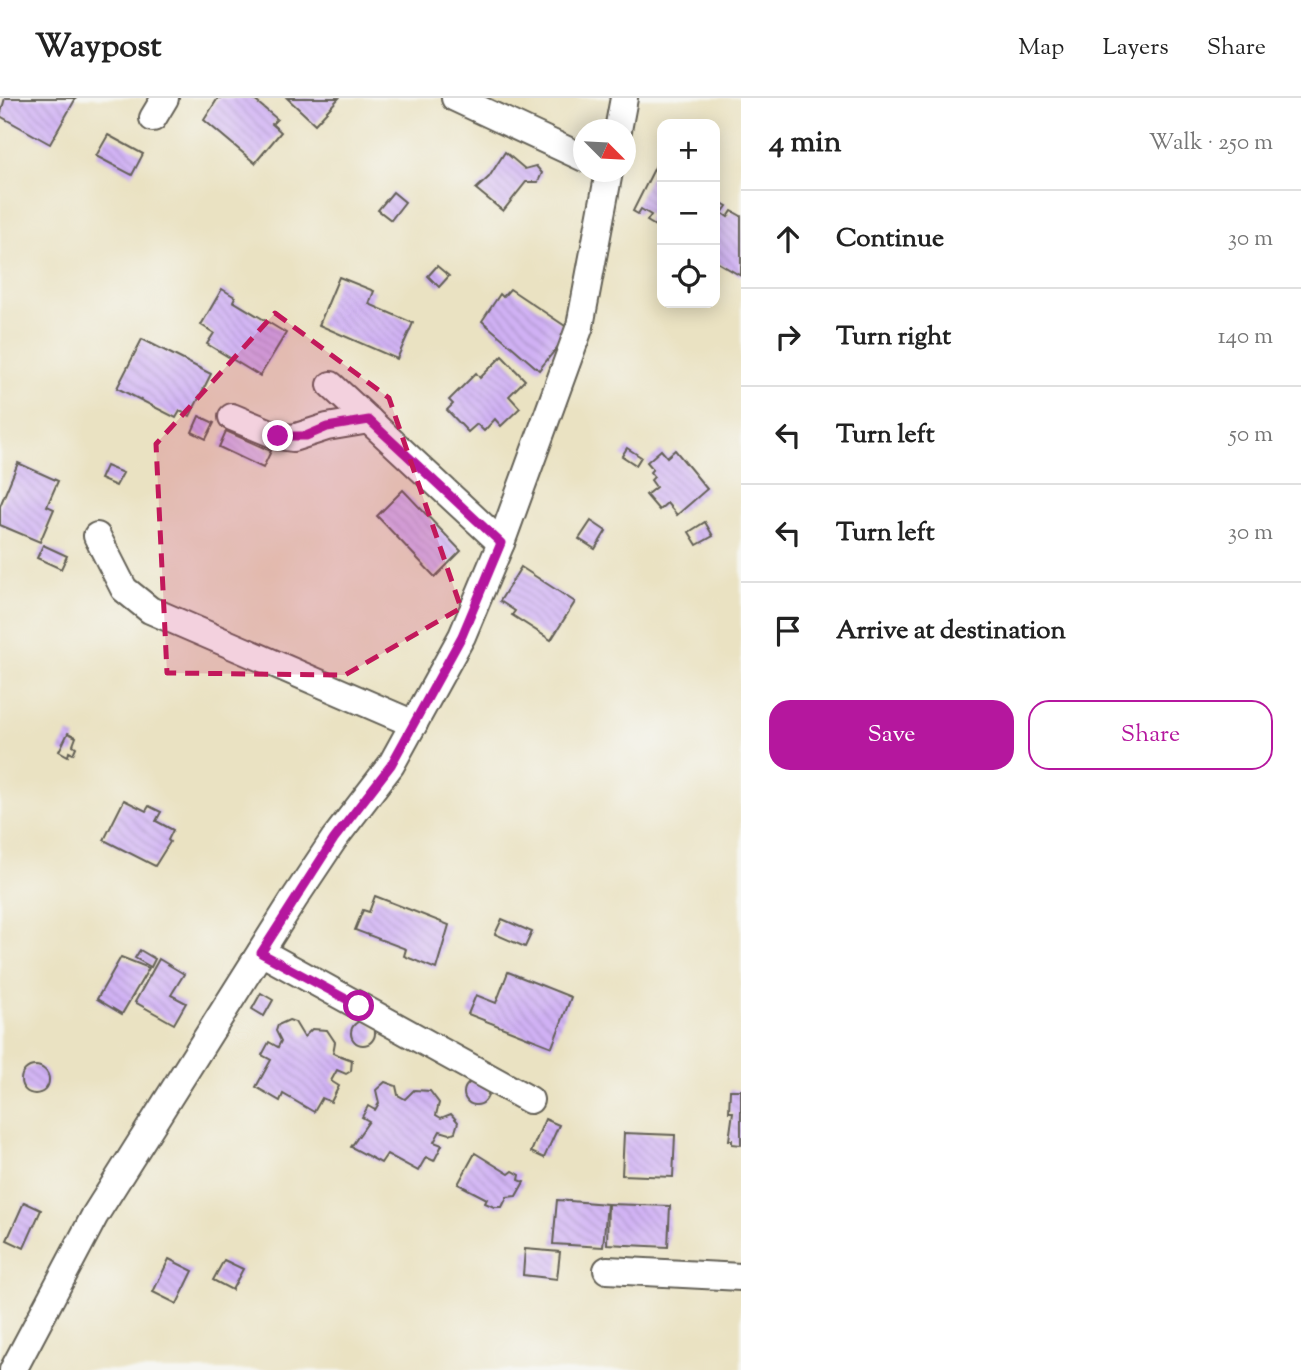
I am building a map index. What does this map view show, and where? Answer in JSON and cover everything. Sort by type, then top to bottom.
[{"type":"street","points":[[455,98],[573,153]]},
{"type":"street","points":[[620,119],[624,98]]},
{"type":"street","points":[[13,1370],[95,1214],[334,839],[391,765],[462,636],[501,543],[580,326],[608,182]]},
{"type":"street","points":[[331,385],[501,543]]},
{"type":"street","points":[[232,417],[278,436],[293,438],[327,427],[369,420]]},
{"type":"street","points":[[97,536],[124,589],[150,610],[414,724]]},
{"type":"street","points":[[261,953],[530,1100]]},
{"type":"street","points":[[607,1270],[741,1277]]},
{"type":"highlighted area","points":[[275,313],[389,398],[461,608],[345,675],[167,673],[156,444]]},
{"type":"building","points":[[5,98],[76,98],[50,144],[0,116]]},
{"type":"building","points":[[218,98],[252,98],[277,119],[272,124],[281,132],[255,163],[204,120]]},
{"type":"building","points":[[287,98],[339,98],[315,124]]},
{"type":"building","points":[[108,135],[143,154],[132,175],[96,156]]},
{"type":"building","points":[[505,152],[525,169],[536,166],[542,173],[538,182],[526,182],[503,211],[476,189],[489,177]]},
{"type":"building","points":[[655,167],[657,227],[647,221],[651,215],[641,209],[638,214],[633,211]]},
{"type":"building","points":[[393,192],[405,202],[391,220],[378,210]]},
{"type":"building","points":[[720,202],[727,206],[722,213],[728,217],[732,211],[741,216],[741,276],[720,264]]},
{"type":"building","points":[[437,266],[449,276],[439,287],[428,276]]},
{"type":"building","points":[[339,277],[374,291],[369,304],[413,323],[397,359],[319,325]]},
{"type":"building","points":[[222,289],[235,297],[233,301],[286,333],[260,376],[207,344],[214,333],[201,325]]},
{"type":"building","points":[[510,289],[571,330],[539,370],[482,321],[500,294],[503,297]]},
{"type":"building","points":[[142,339],[211,374],[190,416],[180,411],[176,418],[117,388]]},
{"type":"building","points":[[502,356],[525,380],[509,396],[520,408],[501,426],[495,419],[484,431],[477,424],[468,432],[447,410],[453,404],[449,400],[476,373],[480,378]]},
{"type":"building","points":[[199,416],[214,423],[206,439],[192,432]]},
{"type":"building","points":[[226,431],[271,451],[263,468],[219,447]]},
{"type":"building","points":[[627,448],[641,457],[636,465],[622,456]]},
{"type":"building","points":[[661,450],[667,457],[675,450],[707,489],[677,515],[667,503],[659,510],[646,495],[656,487],[651,480],[654,477],[650,472],[653,469],[647,462]]},
{"type":"building","points":[[18,463],[58,481],[47,506],[54,509],[40,542],[0,525],[0,506]]},
{"type":"building","points":[[106,466],[123,473],[116,486],[100,479]]},
{"type":"building","points":[[403,490],[461,551],[435,577],[377,516]]},
{"type":"building","points":[[591,521],[606,531],[595,549],[579,539]]},
{"type":"building","points":[[705,522],[713,536],[697,545],[689,532]]},
{"type":"building","points":[[43,545],[67,556],[61,569],[37,558]]},
{"type":"building","points":[[521,567],[575,602],[551,640],[512,615],[515,611],[500,601]]},
{"type":"building","points":[[68,733],[76,737],[73,745],[76,747],[73,754],[69,752],[68,756],[59,751]]},
{"type":"building","points":[[124,800],[146,811],[149,806],[161,812],[156,821],[173,830],[168,840],[170,842],[155,866],[104,840]]},
{"type":"building","points":[[375,896],[449,925],[436,969],[404,956],[406,949],[355,930],[363,910],[369,912]]},
{"type":"building","points":[[502,919],[532,932],[525,947],[495,934]]},
{"type":"building","points":[[140,950],[155,959],[151,967],[135,958]]},
{"type":"building","points":[[121,957],[149,968],[122,1014],[97,999]]},
{"type":"building","points":[[159,959],[184,974],[171,995],[186,1003],[174,1024],[135,1002]]},
{"type":"building","points":[[508,972],[571,997],[552,1047],[468,1014],[476,995],[496,1003]]},
{"type":"building","points":[[261,993],[273,1000],[264,1016],[252,1009]]},
{"type":"building","points":[[289,1020],[295,1022],[304,1037],[312,1029],[327,1030],[335,1042],[333,1053],[352,1060],[351,1071],[346,1074],[337,1070],[331,1081],[339,1086],[331,1102],[322,1098],[314,1112],[283,1094],[280,1101],[256,1087],[271,1060],[262,1055],[269,1042],[278,1047],[281,1041],[276,1031],[278,1025]]},
{"type":"building","points":[[363,1021],[372,1024],[375,1033],[372,1042],[363,1045],[354,1042],[351,1033],[354,1024]]},
{"type":"building","points":[[35,1066],[45,1070],[49,1080],[45,1090],[35,1094],[25,1090],[21,1080],[25,1070]]},
{"type":"building","points":[[476,1081],[484,1085],[488,1093],[484,1101],[476,1105],[468,1101],[464,1093],[468,1085]]},
{"type":"building","points":[[385,1082],[396,1086],[398,1095],[405,1099],[414,1090],[430,1091],[439,1103],[436,1115],[441,1118],[451,1114],[458,1122],[455,1132],[450,1134],[440,1131],[434,1142],[442,1145],[434,1161],[426,1157],[418,1171],[387,1154],[381,1163],[351,1147],[369,1121],[362,1117],[368,1106],[375,1110],[379,1103],[376,1090]]},
{"type":"building","points":[[730,1090],[741,1090],[741,1145],[732,1144],[732,1140],[729,1140],[733,1112],[729,1112]]},
{"type":"building","points":[[545,1119],[559,1125],[544,1158],[531,1152]]},
{"type":"building","points":[[624,1133],[675,1135],[673,1177],[622,1175]]},
{"type":"building","points":[[475,1153],[509,1174],[513,1171],[520,1175],[519,1180],[524,1182],[516,1196],[507,1197],[502,1207],[485,1203],[487,1199],[458,1184]]},
{"type":"building","points":[[557,1200],[607,1204],[603,1247],[553,1244]]},
{"type":"building","points":[[24,1202],[41,1210],[24,1248],[7,1240]]},
{"type":"building","points":[[608,1204],[670,1206],[668,1247],[607,1244]]},
{"type":"building","points":[[525,1249],[560,1252],[557,1279],[523,1275]]},
{"type":"building","points":[[169,1259],[193,1271],[177,1304],[153,1292]]},
{"type":"building","points":[[224,1260],[243,1269],[232,1290],[213,1280]]},
{"type":"route","points":[[278,436],[306,436],[327,427],[369,420],[501,543],[462,636],[391,765],[334,839],[261,953],[359,1006]]}]
